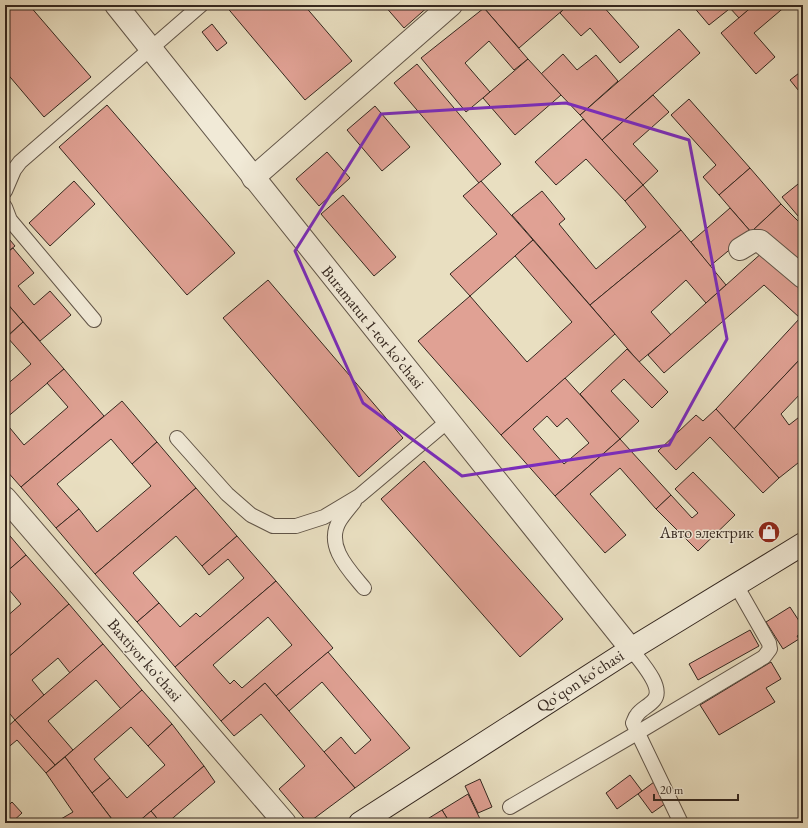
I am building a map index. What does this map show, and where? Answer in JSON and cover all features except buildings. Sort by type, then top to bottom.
[{"type":"street","name":"Buramatut 1-tor koʼchasi","points":[[116,5],[631,649]]},
{"type":"street","points":[[253,178],[451,5]]},
{"type":"street","points":[[740,249],[754,241],[760,241],[803,277]]},
{"type":"street","name":"Baxtiyor koʻchasi","points":[[5,498],[285,823]]},
{"type":"street","name":"Qoʻqon koʻchasi","points":[[360,823],[631,649],[803,544]]},
{"type":"lane","points":[[5,192],[14,170],[20,162],[200,5]]},
{"type":"lane","points":[[5,207],[10,220],[94,320]]},
{"type":"lane","points":[[177,438],[227,494],[251,515],[273,526],[296,526],[324,517],[359,496],[448,421]]},
{"type":"lane","points":[[359,496],[340,521],[335,534],[338,554],[346,567],[364,588]]},
{"type":"lane","points":[[510,807],[637,733],[764,656],[770,649],[769,643],[736,584]]},
{"type":"lane","points":[[631,649],[653,680],[657,690],[657,696],[653,702],[637,715],[633,723],[681,823]]},
{"type":"highlighted area","points":[[566,103],[689,140],[727,339],[669,445],[462,476],[363,403],[295,251],[381,114]]},
{"type":"place","name":"Авто электрик","points":[[769,532]]}]
